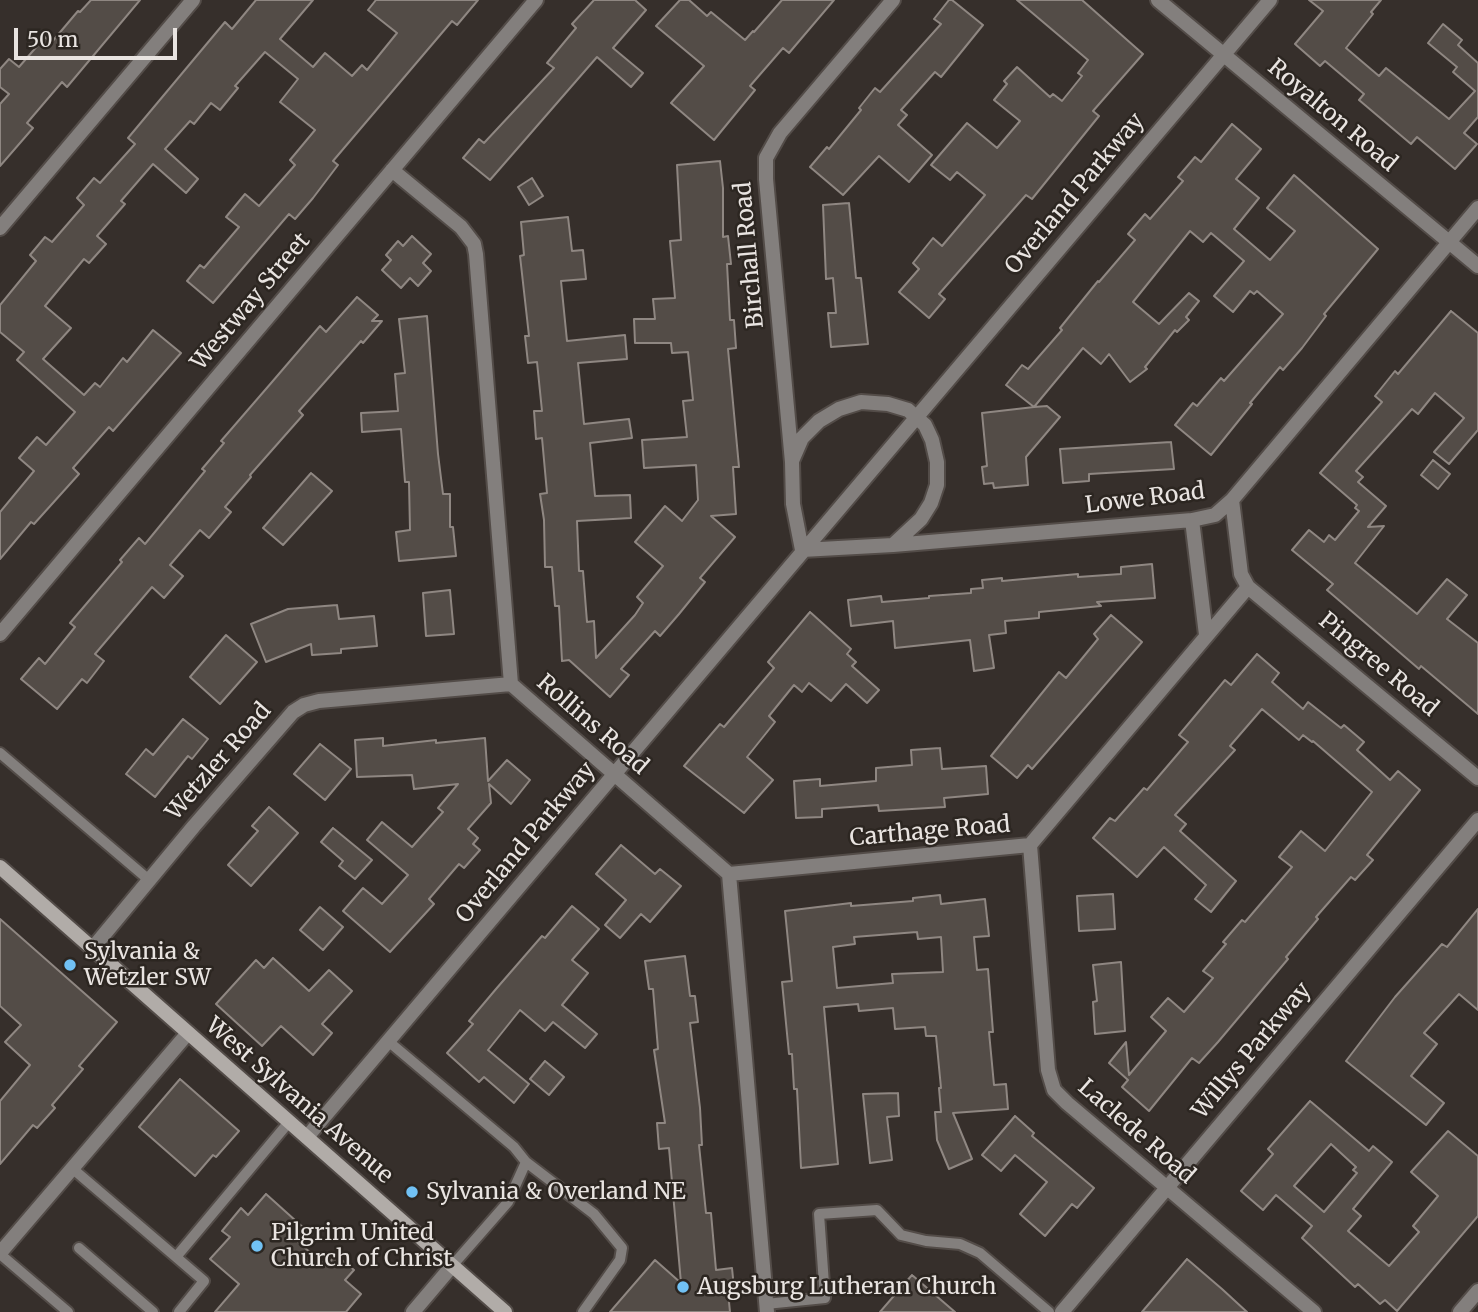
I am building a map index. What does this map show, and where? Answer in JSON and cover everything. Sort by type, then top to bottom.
[{"type":"main road","name":"West Sylvania Avenue","points":[[0,867],[505,1312]]},
{"type":"street","points":[[0,228],[193,0]]},
{"type":"street","name":"Westway Street","points":[[0,634],[536,0]]},
{"type":"street","name":"Birchall Road","points":[[802,550],[793,504],[792,462],[766,158],[780,133],[893,0]]},
{"type":"street","name":"Royalton Road","points":[[1158,0],[1478,266]]},
{"type":"street","name":"Overland Parkway","points":[[307,1137],[1270,0]]},
{"type":"street","name":"Rollins Road","points":[[392,170],[461,227],[474,244],[477,254],[511,684],[729,874]]},
{"type":"street","name":"Lowe Road","points":[[802,550],[1192,520],[1215,514],[1232,500],[1478,208]]},
{"type":"street","points":[[792,462],[802,438],[819,421],[839,409],[861,402],[888,404],[908,410],[925,425],[932,440],[937,462],[937,485],[931,503],[921,519],[892,545]]},
{"type":"street","points":[[1206,635],[1248,587],[1241,574],[1232,500]]},
{"type":"street","points":[[1192,520],[1206,635]]},
{"type":"street","name":"Pingree Road","points":[[1248,587],[1478,778]]},
{"type":"street","name":"Carthage Road","points":[[729,874],[1030,845],[1206,635]]},
{"type":"street","name":"Wetzler Road","points":[[92,949],[286,719],[304,705],[319,701],[511,684]]},
{"type":"street","name":"Willys Parkway","points":[[1062,1312],[1478,820]]},
{"type":"street","name":"Laclede Road","points":[[1030,845],[1051,1083],[1060,1097],[1314,1312]]},
{"type":"street","points":[[729,874],[766,1308]]},
{"type":"street","points":[[0,1253],[188,1033]]},
{"type":"street","points":[[412,1312],[452,1266]]},
{"type":"street","points":[[1460,1312],[1478,1291]]},
{"type":"lane","points":[[0,753],[149,880]]},
{"type":"lane","points":[[388,1041],[514,1147],[526,1162],[594,1214],[622,1248],[620,1260],[583,1312]]},
{"type":"lane","points":[[176,1257],[289,1122]]},
{"type":"lane","points":[[452,1266],[508,1202],[526,1162]]},
{"type":"lane","points":[[73,1169],[204,1281],[179,1312]]},
{"type":"lane","points":[[766,1308],[825,1298],[819,1214],[877,1210],[901,1234],[926,1241],[960,1244],[980,1253],[1049,1312]]},
{"type":"lane","points":[[79,1248],[153,1312]]},
{"type":"lane","points":[[0,1253],[68,1312]]},
{"type":"building","points":[[91,0],[140,0],[67,87],[62,82],[27,123],[33,128],[0,166],[0,104],[9,94],[0,87],[0,69],[9,59],[19,67],[45,37],[51,43]]},
{"type":"building","points":[[256,0],[313,0],[280,39],[313,67],[325,53],[352,76],[362,65],[367,70],[397,33],[368,10],[376,0],[478,0],[457,25],[452,21],[333,161],[338,165],[295,219],[289,214],[213,303],[187,281],[200,265],[204,268],[239,227],[226,217],[245,194],[259,206],[295,165],[290,160],[315,130],[280,102],[298,79],[265,52],[235,86],[238,88],[220,110],[211,103],[194,124],[190,121],[165,149],[198,179],[186,193],[153,164],[121,201],[125,204],[97,236],[106,244],[89,263],[84,259],[45,306],[71,328],[43,359],[84,395],[95,383],[100,387],[123,358],[127,362],[153,330],[181,353],[113,431],[109,427],[73,468],[79,474],[34,524],[31,522],[0,559],[0,512],[34,471],[19,458],[37,437],[46,445],[75,412],[17,360],[24,352],[0,332],[0,305],[36,261],[30,255],[45,237],[52,242],[84,205],[77,198],[94,178],[100,183],[135,144],[128,138],[225,22],[232,29]]},
{"type":"building","points":[[594,0],[635,0],[646,10],[613,48],[643,73],[631,87],[597,57],[490,180],[463,158],[479,139],[484,143],[554,68],[547,63],[576,28],[572,24]]},
{"type":"building","points":[[680,0],[689,0],[707,16],[711,12],[745,40],[782,0],[834,0],[789,53],[783,48],[750,86],[755,90],[714,140],[671,103],[704,66],[656,26]]},
{"type":"building","points":[[949,0],[983,25],[941,77],[935,72],[901,110],[907,115],[898,125],[932,155],[909,182],[879,156],[843,195],[810,167],[827,147],[829,149],[875,88],[880,92],[941,24],[934,19]]},
{"type":"building","points":[[1017,0],[1082,0],[1143,54],[1093,111],[1099,116],[1032,199],[1026,195],[939,294],[945,299],[929,318],[899,292],[919,269],[913,263],[933,238],[942,246],[985,195],[957,172],[950,180],[931,165],[967,123],[997,148],[1020,121],[994,100],[1007,84],[1004,81],[1017,67],[1050,97],[1053,94],[1062,101],[1082,76],[1078,73],[1088,60]]},
{"type":"building","points":[[1309,0],[1381,0],[1346,48],[1379,76],[1386,68],[1449,119],[1475,91],[1453,72],[1457,67],[1428,43],[1443,24],[1462,40],[1458,45],[1478,63],[1478,117],[1464,133],[1477,144],[1455,169],[1417,137],[1411,144],[1359,100],[1364,94],[1325,61],[1320,66],[1295,44],[1323,11]]},
{"type":"building","points":[[1232,124],[1261,149],[1236,179],[1259,198],[1234,229],[1270,260],[1295,231],[1267,208],[1294,175],[1378,249],[1324,314],[1326,316],[1302,348],[1283,370],[1280,367],[1211,455],[1175,425],[1193,403],[1197,406],[1221,378],[1224,381],[1283,314],[1257,291],[1254,294],[1250,291],[1233,312],[1214,296],[1244,261],[1211,233],[1203,242],[1190,231],[1133,302],[1159,324],[1189,293],[1199,301],[1186,317],[1189,320],[1177,332],[1175,330],[1145,367],[1147,369],[1130,382],[1109,354],[1101,364],[1083,348],[1034,407],[1006,385],[1022,365],[1028,369],[1062,330],[1060,328],[1098,281],[1135,240],[1128,234],[1145,214],[1150,219],[1183,181],[1178,177],[1195,157],[1201,162]]},
{"type":"building","points":[[720,161],[723,237],[728,236],[731,264],[727,264],[730,320],[734,320],[736,348],[728,349],[739,467],[733,467],[736,514],[711,516],[735,537],[700,578],[705,582],[660,636],[655,631],[621,669],[629,675],[610,697],[569,660],[562,661],[559,606],[555,606],[552,567],[545,567],[544,520],[540,494],[547,493],[542,438],[536,439],[534,411],[542,411],[537,362],[528,363],[525,336],[529,336],[520,256],[524,255],[521,222],[568,217],[572,251],[583,250],[586,279],[561,281],[567,341],[625,335],[627,359],[578,363],[584,424],[629,419],[632,438],[590,443],[595,496],[630,495],[631,518],[577,521],[579,571],[583,571],[587,622],[594,621],[596,658],[635,615],[643,603],[637,597],[663,566],[635,542],[665,506],[682,521],[698,500],[696,465],[644,468],[642,440],[687,437],[683,401],[693,400],[688,352],[672,353],[671,343],[635,343],[634,319],[655,319],[653,299],[675,298],[670,241],[681,240],[677,165]]},
{"type":"building","points":[[532,178],[543,196],[529,205],[518,187]]},
{"type":"building","points":[[849,203],[856,278],[861,278],[868,344],[831,347],[828,313],[836,313],[833,278],[826,279],[823,205]]},
{"type":"building","points":[[412,236],[431,254],[423,263],[431,271],[418,286],[410,278],[401,288],[382,270],[391,260],[386,255],[398,241],[403,246]]},
{"type":"building","points":[[357,297],[378,315],[372,321],[382,321],[299,411],[303,415],[225,507],[231,512],[209,538],[200,530],[170,565],[183,576],[164,598],[152,587],[95,654],[104,661],[87,683],[82,679],[57,709],[21,679],[39,658],[45,664],[75,627],[70,623],[122,562],[120,560],[139,538],[145,544],[205,471],[202,469],[224,443],[221,441],[320,326],[326,332]]},
{"type":"building","points":[[1451,311],[1478,333],[1478,430],[1449,464],[1434,452],[1464,418],[1435,393],[1418,414],[1412,409],[1356,471],[1363,477],[1358,482],[1386,506],[1368,527],[1384,526],[1355,563],[1417,614],[1447,579],[1467,595],[1447,619],[1478,643],[1478,714],[1421,666],[1419,669],[1327,590],[1333,584],[1292,550],[1309,530],[1324,542],[1329,535],[1335,540],[1359,511],[1355,508],[1357,505],[1320,473],[1382,402],[1375,396],[1395,371],[1398,374]]},
{"type":"building","points":[[427,316],[438,454],[443,494],[450,494],[450,527],[453,527],[456,556],[399,561],[396,532],[410,530],[409,482],[405,482],[401,429],[362,432],[361,413],[398,411],[395,374],[405,373],[399,319]]},
{"type":"building","points":[[1047,406],[1060,417],[1026,457],[1028,485],[994,488],[993,483],[984,484],[982,467],[987,466],[982,413]]},
{"type":"building","points":[[1171,442],[1174,469],[1089,474],[1089,481],[1063,483],[1060,449]]},
{"type":"building","points":[[1433,460],[1450,474],[1438,489],[1421,475]]},
{"type":"building","points":[[311,473],[332,491],[283,545],[263,528]]},
{"type":"building","points":[[1152,564],[1155,598],[1097,602],[1101,606],[1039,612],[1039,618],[1005,621],[1006,633],[989,635],[994,668],[974,671],[970,640],[895,648],[893,621],[851,626],[848,600],[881,596],[882,602],[929,598],[971,593],[971,589],[983,588],[982,580],[1121,574],[1121,567]]},
{"type":"building","points":[[450,590],[454,634],[426,636],[423,593]]},
{"type":"building","points":[[337,605],[339,619],[374,616],[377,646],[312,655],[311,644],[266,662],[251,624],[288,609]]},
{"type":"building","points":[[810,612],[851,649],[847,654],[856,662],[852,666],[879,690],[867,703],[846,684],[831,701],[809,683],[802,692],[794,685],[769,716],[775,722],[747,757],[773,780],[744,813],[684,766],[720,724],[724,727],[774,668],[768,662]]},
{"type":"building","points":[[1111,615],[1142,642],[1032,769],[1028,765],[1017,778],[991,756],[1059,672],[1066,678],[1098,639],[1094,634]]},
{"type":"building","points":[[226,635],[257,662],[220,704],[190,677]]},
{"type":"building","points":[[1257,654],[1279,673],[1272,682],[1303,709],[1308,702],[1341,728],[1344,725],[1364,742],[1357,750],[1390,780],[1398,771],[1420,790],[1367,855],[1373,860],[1355,880],[1351,877],[1316,917],[1318,919],[1286,957],[1288,959],[1218,1042],[1199,1063],[1192,1058],[1149,1111],[1122,1087],[1128,1080],[1109,1063],[1126,1042],[1129,1075],[1166,1031],[1151,1017],[1168,998],[1184,1012],[1213,978],[1203,971],[1226,944],[1223,942],[1242,920],[1245,922],[1292,867],[1279,857],[1301,831],[1325,851],[1372,792],[1313,741],[1303,735],[1299,740],[1262,709],[1230,746],[1235,750],[1175,815],[1186,824],[1180,831],[1236,881],[1211,912],[1195,899],[1206,885],[1164,847],[1137,877],[1093,838],[1110,818],[1115,821],[1144,788],[1147,790],[1188,742],[1179,735],[1225,680],[1231,685]]},
{"type":"building","points":[[183,719],[208,739],[192,759],[188,756],[155,797],[126,774],[146,749],[153,755]]},
{"type":"building","points":[[383,738],[383,746],[485,738],[488,781],[507,760],[530,780],[511,804],[489,784],[491,803],[468,829],[478,838],[473,844],[480,850],[464,868],[459,864],[429,899],[434,904],[390,952],[343,911],[363,888],[382,904],[408,875],[367,840],[382,822],[412,847],[443,812],[438,808],[458,784],[414,789],[412,775],[357,777],[355,740]]},
{"type":"building","points":[[320,744],[351,769],[325,800],[294,774]]},
{"type":"building","points":[[940,748],[942,769],[986,766],[988,794],[944,798],[945,807],[879,811],[878,805],[822,809],[822,817],[796,818],[794,781],[820,779],[820,786],[876,781],[876,768],[912,765],[911,750]]},
{"type":"building","points":[[269,807],[298,833],[251,886],[228,865],[258,831],[252,826]]},
{"type":"building","points":[[333,828],[372,860],[355,879],[339,866],[343,861],[321,842]]},
{"type":"building","points":[[621,845],[655,874],[660,869],[681,886],[650,922],[641,914],[620,938],[605,925],[626,900],[596,874]]},
{"type":"building","points":[[1113,894],[1115,929],[1079,931],[1077,896]]},
{"type":"building","points":[[940,895],[941,904],[985,899],[989,936],[974,937],[977,970],[988,969],[993,1032],[989,1032],[994,1085],[1006,1084],[1008,1109],[953,1113],[972,1159],[949,1169],[937,1140],[935,1112],[941,1112],[941,1088],[936,1036],[926,1036],[925,1027],[895,1029],[893,1008],[859,1011],[858,1004],[824,1007],[838,1164],[801,1168],[797,1089],[794,1089],[792,1054],[789,1054],[782,982],[792,981],[785,911],[851,903],[851,906],[913,901],[913,898]],"holes":[[[917,932],[918,939],[941,937],[943,972],[892,974],[893,983],[837,988],[833,947],[855,944],[854,937]]]},
{"type":"building","points":[[572,906],[599,929],[572,960],[588,973],[562,1005],[597,1034],[585,1048],[553,1022],[545,1031],[520,1010],[488,1050],[529,1084],[514,1103],[484,1077],[479,1082],[447,1053],[473,1024],[469,1021],[496,989]]},
{"type":"building","points":[[320,907],[343,927],[323,950],[300,930]]},
{"type":"building","points":[[1478,909],[1478,1010],[1459,994],[1424,1033],[1437,1044],[1411,1076],[1444,1103],[1426,1125],[1346,1061],[1395,997],[1442,944],[1447,947]]},
{"type":"building","points":[[0,919],[117,1022],[79,1066],[83,1069],[52,1105],[55,1108],[37,1128],[33,1125],[0,1164],[0,1101],[30,1065],[5,1042],[21,1025],[0,1006]]},
{"type":"building","points":[[685,956],[690,996],[695,996],[698,1022],[690,1023],[700,1108],[702,1145],[699,1145],[706,1213],[711,1213],[716,1270],[732,1268],[735,1298],[729,1302],[730,1312],[610,1312],[655,1260],[681,1283],[669,1148],[659,1149],[657,1123],[665,1123],[654,1050],[658,1049],[653,989],[649,989],[645,961]]},
{"type":"building","points":[[273,958],[309,991],[329,970],[352,991],[322,1024],[332,1033],[313,1055],[281,1026],[262,1046],[216,1004],[256,960],[264,968]]},
{"type":"building","points":[[1121,962],[1125,1031],[1095,1034],[1093,1002],[1097,1001],[1093,965]]},
{"type":"building","points":[[545,1061],[564,1077],[549,1095],[530,1079]]},
{"type":"building","points":[[180,1079],[239,1131],[195,1176],[139,1127]]},
{"type":"building","points":[[898,1093],[899,1116],[887,1117],[892,1160],[870,1163],[863,1094]]},
{"type":"building","points":[[1310,1101],[1369,1151],[1373,1146],[1392,1162],[1353,1209],[1361,1216],[1348,1231],[1389,1266],[1419,1232],[1413,1226],[1438,1196],[1411,1172],[1448,1131],[1478,1156],[1478,1216],[1397,1311],[1385,1300],[1380,1304],[1358,1284],[1355,1287],[1302,1238],[1312,1226],[1276,1195],[1263,1210],[1241,1191],[1273,1154],[1268,1149]],"holes":[[[1331,1144],[1356,1167],[1353,1170],[1357,1173],[1324,1212],[1294,1186]]]},
{"type":"building","points":[[1015,1116],[1034,1133],[1032,1136],[1094,1188],[1077,1208],[1072,1204],[1045,1236],[1020,1214],[1047,1182],[1015,1155],[1001,1171],[982,1155]]},
{"type":"building","name":"Pilgrim United Church of Christ","points":[[266,1194],[306,1230],[297,1241],[326,1266],[336,1255],[354,1270],[345,1280],[361,1294],[346,1312],[215,1312],[239,1284],[210,1259],[230,1237],[222,1231],[241,1208],[248,1215]]},
{"type":"building","points":[[1187,1259],[1222,1289],[1247,1312],[1142,1312]]},
{"type":"building","points":[[912,1275],[955,1312],[880,1312]]},
{"type":"place","name":"Sylvania & Wetzler SW","points":[[70,965]]},
{"type":"place","name":"Sylvania & Overland NE","points":[[412,1192]]},
{"type":"place","name":"Pilgrim United Church of Christ","points":[[257,1246]]},
{"type":"place","name":"Augsburg Lutheran Church","points":[[683,1287]]}]
